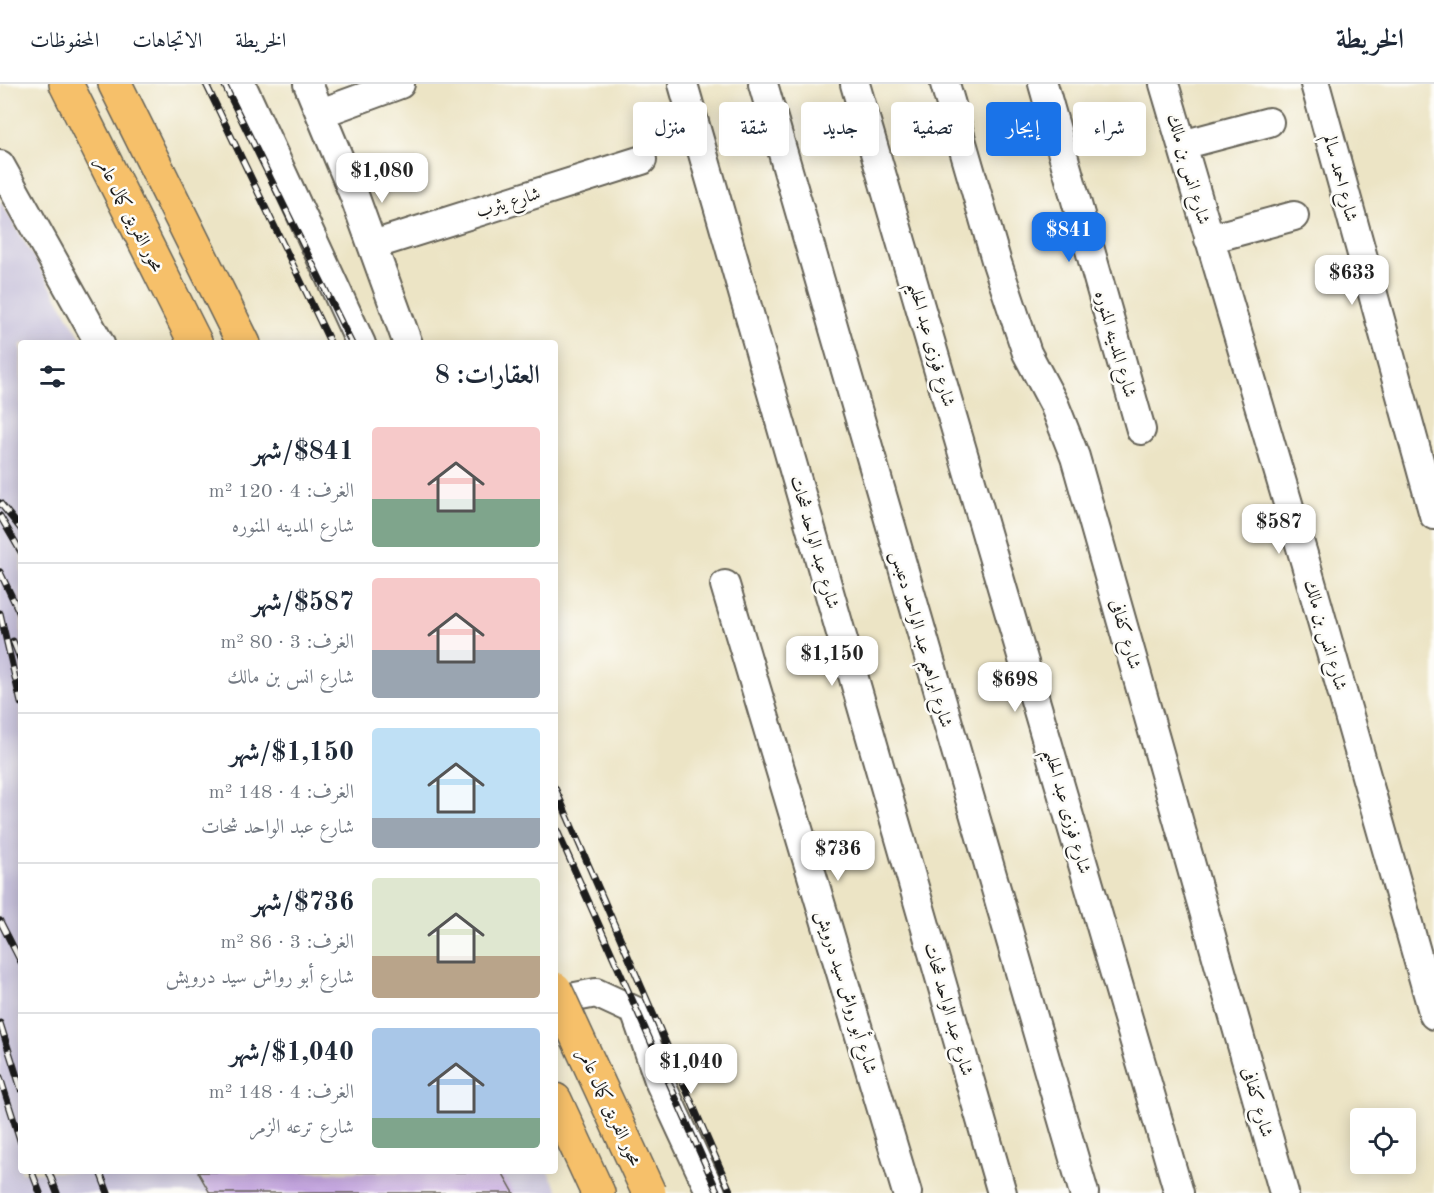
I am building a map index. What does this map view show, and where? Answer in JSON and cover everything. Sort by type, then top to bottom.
[{"type":"highway","points":[[115,84],[242,340]]},
{"type":"highway","name":"محور الفريق كمال عامر","points":[[69,91],[194,340]]},
{"type":"highway","name":"محور الفريق كمال عامر","points":[[558,996],[649,1193]]},
{"type":"highway","points":[[558,1106],[598,1193]]},
{"type":"street","points":[[242,84],[359,340]]},
{"type":"street","points":[[308,84],[373,245],[407,340]]},
{"type":"street","points":[[321,113],[400,84]]},
{"type":"street","name":"شارع عبد الواحد شحات","points":[[683,84],[1002,1193]]},
{"type":"street","name":"شارع ابراهيم عبد الواحد دعبس","points":[[763,84],[1084,1193]]},
{"type":"street","name":"شارع فوزى عبد الحليم","points":[[855,84],[1179,1193]]},
{"type":"street","name":"شارع كفافى","points":[[945,84],[996,260],[1027,353],[1054,404],[1075,457],[1284,1193]]},
{"type":"street","name":"شارع المدينه المنوره","points":[[1043,84],[1141,430]]},
{"type":"street","name":"شارع انس بن مالك","points":[[1164,84],[1305,561],[1434,1015]]},
{"type":"street","name":"شارع احمد سالم","points":[[1315,84],[1434,515]]},
{"type":"street","points":[[1182,145],[1269,123]]},
{"type":"street","name":"شارع يثرب","points":[[373,245],[642,160]]},
{"type":"street","points":[[0,165],[98,340]]},
{"type":"street","points":[[1209,239],[1294,216]]},
{"type":"street","name":"شارع أبو رواش سيد درويش","points":[[725,585],[907,1193]]},
{"type":"street","points":[[558,1000],[596,993],[635,1011],[660,1083],[711,1193]]},
{"type":"shaded area","points":[[0,200],[82,340],[18,340],[18,1174],[549,1174],[560,1193],[0,1193]]},
{"type":"building","points":[[199,1174],[503,1174],[514,1193],[210,1193]]},
{"type":"railway","points":[[206,84],[329,340]]},
{"type":"railway","points":[[224,84],[350,340]]},
{"type":"railway","points":[[0,503],[18,525]]},
{"type":"railway","points":[[0,516],[18,547]]},
{"type":"railway","points":[[0,572],[18,610]]},
{"type":"railway","points":[[0,613],[18,690]]},
{"type":"railway","points":[[13,641],[18,654]]},
{"type":"railway","points":[[558,795],[731,1193]]},
{"type":"railway","points":[[558,833],[718,1193]]},
{"type":"railway","points":[[0,921],[18,956]]},
{"type":"railway","points":[[0,1023],[18,1080]]},
{"type":"railway","points":[[0,1077],[18,1134]]},
{"type":"railway","points":[[33,1174],[40,1193]]},
{"type":"railway","points":[[50,1174],[57,1193]]},
{"type":"railway","points":[[101,1174],[108,1193]]}]
